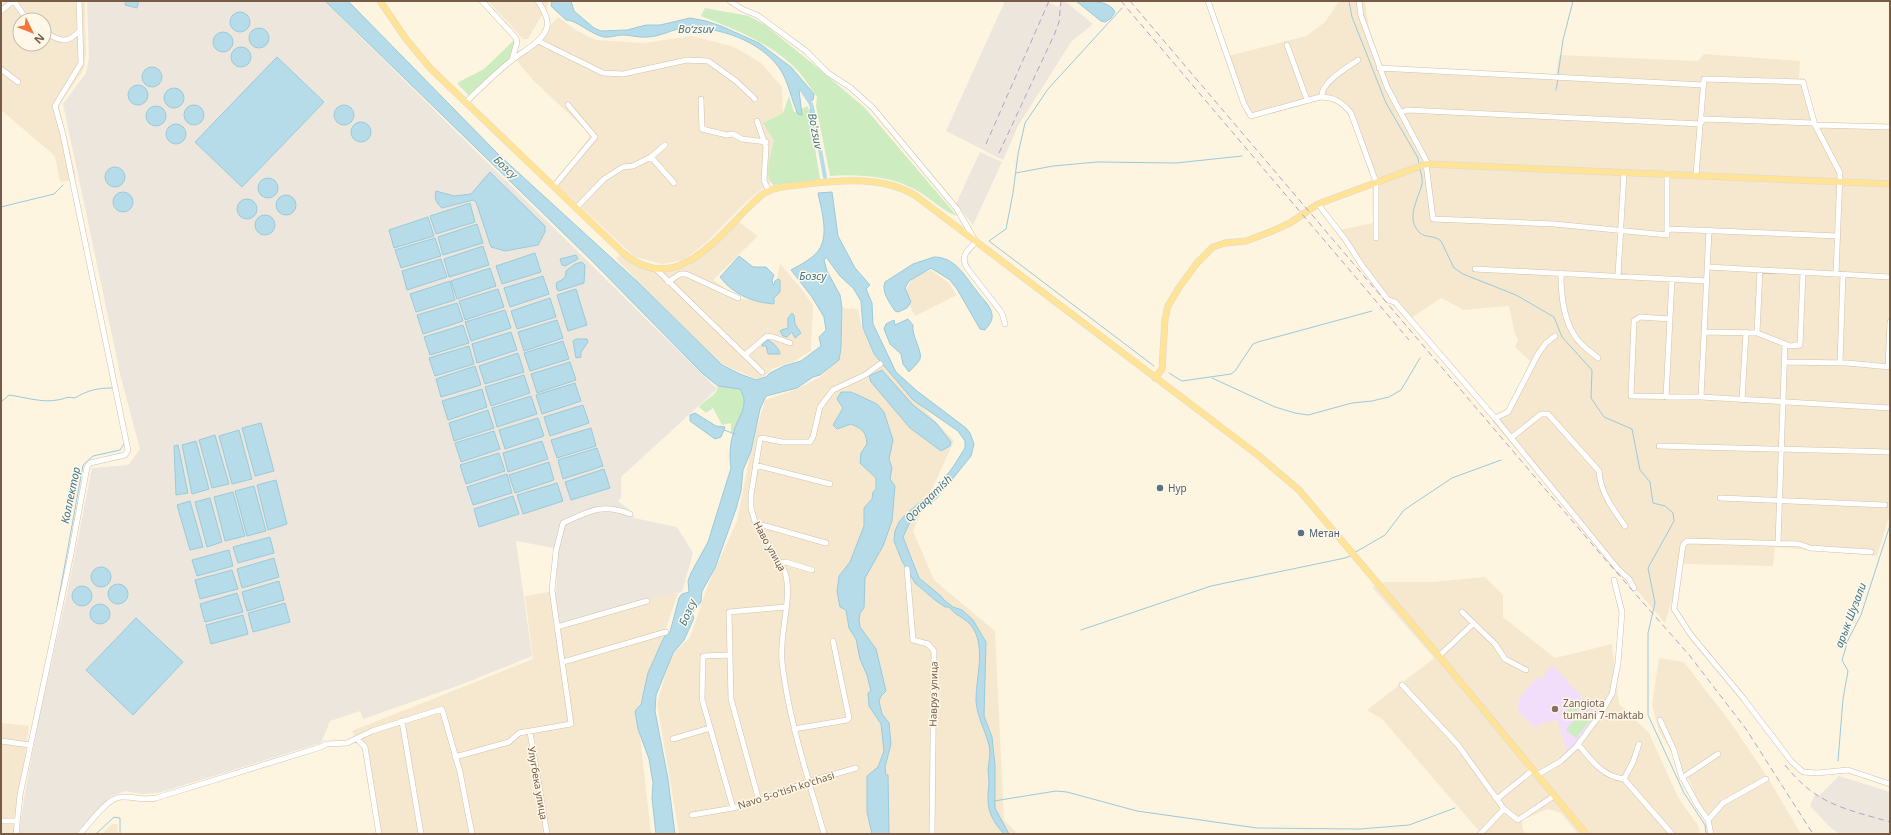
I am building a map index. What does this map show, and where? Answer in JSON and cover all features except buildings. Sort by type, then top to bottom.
[{"type":"main road","points":[[380,1],[418,54],[576,208],[628,257],[639,264],[656,269],[676,268],[693,259],[729,228],[759,197],[769,191],[787,186],[834,181],[870,183],[892,186],[916,196],[1164,384],[1291,483],[1439,656],[1586,834]]},
{"type":"main road","points":[[1164,384],[1161,379],[1165,319],[1168,306],[1178,290],[1208,252],[1218,244],[1246,241],[1280,228],[1318,204],[1427,164],[1890,184]]},
{"type":"main road","points":[[1156,378],[1162,369]]},
{"type":"street","points":[[1,10],[13,1],[21,12]]},
{"type":"street","points":[[16,834],[20,795],[70,559],[87,467],[90,463],[125,455],[128,450],[65,143],[55,106],[80,66],[82,56],[79,1]]},
{"type":"street","points":[[482,1],[516,38],[517,42],[512,60]]},
{"type":"street","points":[[466,102],[512,60],[538,41],[547,24],[542,7],[538,1]]},
{"type":"street","points":[[730,1],[742,9],[757,15],[806,50],[828,73],[850,88],[873,108],[957,209],[976,242],[964,254],[963,261],[1002,313],[1005,324]]},
{"type":"street","points":[[1208,1],[1247,111],[1251,116],[1306,100],[1330,96],[1344,104],[1351,113],[1376,182],[1376,238]]},
{"type":"street","points":[[1359,1],[1361,16],[1379,68],[1427,164],[1433,219],[1554,224],[1667,234],[1667,174]]},
{"type":"street","points":[[52,36],[63,40],[70,40],[80,30]]},
{"type":"street","points":[[538,41],[603,73],[623,74],[687,60],[708,60],[736,81],[755,99]]},
{"type":"street","points":[[1287,45],[1306,100]]},
{"type":"street","points":[[1322,97],[1321,91],[1341,70],[1358,60]]},
{"type":"street","points":[[1379,68],[1704,85]]},
{"type":"street","points":[[1,69],[18,82]]},
{"type":"street","points":[[1696,176],[1704,79],[1803,82],[1815,124],[1835,160],[1840,173],[1841,182],[1836,274]]},
{"type":"street","points":[[701,99],[702,129],[727,135],[733,134],[742,139],[766,142]]},
{"type":"street","points":[[554,186],[595,137],[568,105]]},
{"type":"street","points":[[1401,113],[1407,110],[1700,124]]},
{"type":"street","points":[[1700,124],[1704,119],[1890,127]]},
{"type":"street","points":[[757,121],[766,142],[764,181],[769,191]]},
{"type":"street","points":[[576,208],[604,179],[623,167],[633,166],[651,156],[665,145]]},
{"type":"street","points":[[651,156],[674,183]]},
{"type":"street","points":[[1618,276],[1624,172]]},
{"type":"street","points":[[1318,204],[1328,220],[1345,239],[1361,264],[1388,300],[1395,302],[1440,352],[1598,544],[1629,579],[1634,588]]},
{"type":"street","points":[[1668,229],[1838,236]]},
{"type":"street","points":[[1702,397],[1709,230]]},
{"type":"street","points":[[1708,267],[1890,277]]},
{"type":"street","points":[[656,269],[762,372]]},
{"type":"street","points":[[1475,269],[1707,280]]},
{"type":"street","points":[[1758,333],[1760,270]]},
{"type":"street","points":[[1562,273],[1562,292],[1566,316],[1577,339],[1598,358]]},
{"type":"street","points":[[1704,332],[1758,333],[1790,346],[1800,345],[1803,273]]},
{"type":"street","points":[[668,282],[680,274],[686,274],[738,298]]},
{"type":"street","points":[[1840,363],[1843,274]]},
{"type":"street","points":[[1666,397],[1672,279]]},
{"type":"street","points":[[1670,319],[1640,317],[1634,321],[1631,396],[1702,397],[1890,408]]},
{"type":"street","points":[[1784,362],[1840,363],[1889,367],[1890,322]]},
{"type":"street","points":[[1742,400],[1746,332]]},
{"type":"street","points":[[745,355],[767,336],[790,343]]},
{"type":"street","points":[[1495,418],[1509,411],[1538,354],[1546,343],[1555,336]]},
{"type":"street","points":[[1778,543],[1785,344]]},
{"type":"street","name":"Наво улица","points":[[824,834],[794,729],[788,697],[781,645],[788,592],[788,580],[780,563],[757,526],[751,508],[756,451],[761,438],[782,442],[810,442],[813,437],[820,407],[833,390],[865,376],[880,364]]},
{"type":"street","points":[[1511,438],[1542,414],[1548,414],[1599,471],[1600,482],[1610,504],[1625,526]]},
{"type":"street","points":[[1659,446],[1890,452]]},
{"type":"street","points":[[755,465],[830,484]]},
{"type":"street","points":[[1720,498],[1885,505]]},
{"type":"street","points":[[456,757],[509,742],[519,733],[571,724],[552,590],[556,550],[564,523],[591,510],[614,508],[630,514]]},
{"type":"street","points":[[757,526],[762,525],[826,543]]},
{"type":"street","points":[[1871,552],[1810,548],[1799,544],[1687,541],[1683,545],[1674,609],[1691,635],[1744,699],[1791,761],[1803,772],[1817,773],[1848,770],[1890,784]]},
{"type":"street","points":[[780,563],[786,562],[812,570]]},
{"type":"street","name":"Навруз улица","points":[[906,568],[913,640],[928,644],[934,651],[932,834]]},
{"type":"street","points":[[1497,799],[1535,773],[1561,761],[1578,744],[1599,716],[1612,694],[1618,663],[1622,612],[1614,580]]},
{"type":"street","points":[[557,627],[647,601]]},
{"type":"street","points":[[759,800],[731,699],[729,612],[785,607]]},
{"type":"street","points":[[1462,612],[1495,644],[1505,659],[1526,670]]},
{"type":"street","points":[[1439,656],[1474,623]]},
{"type":"street","points":[[563,662],[666,632]]},
{"type":"street","points":[[794,729],[847,720],[849,718],[833,641]]},
{"type":"street","points":[[730,655],[703,656],[702,699],[733,808]]},
{"type":"street","points":[[1402,685],[1458,745],[1504,809],[1518,820],[1554,796]]},
{"type":"street","points":[[80,834],[106,806],[117,798],[127,797],[146,800],[156,798],[321,747],[326,744],[342,744],[357,739],[372,731],[442,709],[456,757],[472,834]]},
{"type":"street","points":[[1660,720],[1674,750],[1682,778],[1708,820],[1711,834]]},
{"type":"street","points":[[402,721],[421,834]]},
{"type":"street","points":[[673,739],[710,728]]},
{"type":"street","name":"Улугбека улица","points":[[530,732],[547,834]]},
{"type":"street","points":[[357,739],[365,747],[379,834]]},
{"type":"street","points":[[1,741],[30,745]]},
{"type":"street","points":[[1578,744],[1598,768],[1624,779],[1672,834]]},
{"type":"street","points":[[1624,779],[1633,762],[1639,744]]},
{"type":"street","points":[[1682,778],[1718,754]]},
{"type":"street","name":"Navo 5-o'tish ko'chasi","points":[[692,815],[733,808],[808,782],[856,768]]},
{"type":"street","points":[[1708,820],[1723,803],[1766,780]]},
{"type":"street","points":[[1480,834],[1504,809]]},
{"type":"street","points":[[1,821],[17,821]]},
{"type":"shaded area","points":[[5,1],[85,1],[86,53],[84,69],[59,106],[76,176],[72,180],[60,182],[55,156],[1,110],[1,7]]},
{"type":"shaded area","points":[[87,1],[324,1],[717,389],[621,477],[621,498],[618,501],[631,511],[634,518],[677,527],[693,553],[682,592],[637,601],[559,625],[556,594],[558,550],[516,541],[532,656],[463,684],[363,719],[360,711],[330,721],[321,743],[158,793],[142,794],[125,791],[112,796],[75,834],[19,834],[39,718],[68,589],[92,468],[128,465],[140,449],[121,378],[63,104],[86,73],[89,58]]},
{"type":"shaded area","points":[[488,1],[550,1],[528,39],[523,39]]},
{"type":"shaded area","points":[[1005,1],[1045,1],[1058,7],[1062,1],[1065,1],[1093,24],[1071,42],[1018,126],[1003,160],[946,131]]},
{"type":"shaded area","points":[[1339,1],[1365,1],[1369,28],[1382,66],[1556,74],[1559,55],[1698,61],[1704,54],[1800,61],[1799,78],[1804,78],[1817,122],[1890,124],[1890,514],[1877,556],[1775,547],[1773,566],[1683,564],[1665,623],[1492,421],[1507,413],[1530,361],[1515,347],[1518,339],[1515,334],[1509,306],[1464,310],[1441,298],[1407,321],[1360,266],[1335,231],[1373,223],[1372,177],[1349,115],[1339,105],[1324,99],[1250,119],[1245,113],[1225,57],[1306,36],[1325,22]]},
{"type":"shaded area","points":[[558,17],[576,30],[596,40],[643,43],[692,36],[734,47],[760,62],[782,87],[783,113],[763,123],[774,141],[771,182],[748,200],[707,242],[684,260],[662,264],[635,257],[555,183],[591,135],[533,80],[517,61]]},
{"type":"shaded area","points":[[980,152],[1002,162],[973,225],[956,204]]},
{"type":"shaded area","points":[[739,222],[758,236],[713,280],[742,299],[772,301],[780,264],[813,305],[811,351],[793,362],[772,369],[764,377],[756,379],[722,364],[616,259],[622,252],[628,257],[667,270],[687,267],[708,251]]},
{"type":"shaded area","points":[[931,270],[949,283],[957,295],[915,316],[904,294],[913,277]]},
{"type":"shaded area","points":[[843,308],[858,309],[862,328],[873,354],[954,441],[913,531],[934,580],[995,631],[1004,820],[1018,834],[679,834],[657,704],[670,657],[690,637],[709,582],[737,521],[751,449],[765,400],[797,389],[820,377],[839,360],[842,349]]},
{"type":"shaded area","points":[[1485,577],[1503,595],[1503,617],[1555,658],[1612,644],[1619,704],[1649,733],[1678,797],[1699,827],[1700,834],[1578,834],[1561,813],[1548,809],[1522,820],[1523,830],[1527,834],[1476,834],[1479,831],[1382,719],[1367,710],[1434,658],[1372,587],[1385,582],[1433,582]]},
{"type":"shaded area","points":[[549,592],[678,594],[637,710],[651,834],[377,834],[362,749],[352,731],[533,659],[525,596]]},
{"type":"shaded area","points":[[1659,658],[1684,662],[1733,726],[1768,778],[1801,834],[1709,834],[1709,829],[1691,784],[1659,731],[1652,705]]},
{"type":"shaded area","name":"Zangiota tumani 7-maktab","points":[[1552,665],[1597,713],[1578,740],[1567,752],[1557,720],[1538,725],[1538,727],[1535,728],[1517,710],[1520,703],[1518,700],[1537,677],[1541,680]]},
{"type":"shaded area","points":[[1,723],[29,726],[14,834],[1,834]]},
{"type":"shaded area","points":[[1839,776],[1890,792],[1890,834],[1840,834],[1831,828],[1810,806],[1815,794],[1819,796]]},
{"type":"shaded area","points":[[112,824],[117,824],[118,834],[102,834]]},
{"type":"green space","points":[[705,8],[749,16],[765,25],[818,68],[865,108],[957,216],[945,210],[918,191],[903,184],[883,178],[850,175],[830,176],[816,106],[817,97],[804,78],[788,62],[765,45],[740,32],[701,16]]},
{"type":"green space","points":[[513,41],[515,43],[510,58],[469,96],[457,83],[484,69]]},
{"type":"green space","points":[[789,96],[794,112],[808,106],[820,179],[773,185],[770,181],[768,170],[774,141],[763,123],[783,113]]},
{"type":"green space","points":[[718,386],[740,389],[743,395],[743,411],[733,432],[731,432],[731,423],[722,425],[713,408],[706,413],[699,407],[713,395]]},
{"type":"green space","points":[[1575,701],[1581,706],[1571,718],[1565,713]]},
{"type":"green space","points":[[1584,708],[1594,716],[1576,738],[1566,730]]},
{"type":"water","points":[[126,1],[139,1],[137,8],[125,5]]},
{"type":"water","name":"Бозсу","points":[[325,1],[348,1],[499,155],[640,284],[722,365],[740,374],[756,380],[766,377],[770,373],[784,366],[801,361],[821,346],[819,337],[826,330],[824,317],[812,297],[791,270],[812,257],[822,244],[824,227],[818,193],[832,192],[838,236],[855,268],[870,285],[866,289],[872,303],[873,324],[896,372],[917,391],[966,428],[970,433],[974,444],[971,456],[937,498],[912,518],[903,537],[919,578],[953,607],[962,610],[973,620],[986,642],[984,716],[992,737],[995,765],[995,808],[1009,834],[1004,834],[999,828],[992,817],[988,805],[988,769],[990,751],[976,701],[980,658],[976,634],[967,621],[952,611],[949,607],[945,607],[935,600],[915,583],[902,561],[894,541],[895,531],[899,522],[906,514],[937,488],[965,448],[965,441],[958,431],[913,400],[874,354],[863,328],[861,301],[853,288],[840,276],[826,257],[824,260],[827,271],[840,295],[842,308],[841,349],[839,360],[820,375],[813,377],[797,388],[766,396],[760,409],[751,451],[743,470],[741,491],[736,509],[715,568],[702,591],[701,602],[692,613],[694,618],[684,640],[673,653],[656,695],[655,711],[668,779],[675,834],[656,834],[652,798],[653,783],[649,759],[638,729],[635,711],[641,704],[648,673],[664,637],[670,632],[679,598],[682,594],[689,592],[688,581],[691,573],[708,542],[731,468],[731,444],[734,431],[743,410],[743,395],[740,389],[718,386],[703,374],[592,261]]},
{"type":"water","name":"Boʻzsuv","points":[[552,1],[571,1],[574,11],[594,28],[601,31],[627,30],[646,25],[660,25],[690,18],[721,26],[759,43],[791,67],[814,94],[813,100],[809,101],[803,89],[799,90],[802,115],[798,114],[786,80],[780,69],[762,50],[738,37],[711,30],[685,28],[652,37],[623,35],[604,37],[599,36],[570,20],[566,20],[551,6]]},
{"type":"water","points":[[1076,1],[1103,3],[1112,8],[1115,12],[1111,18],[1105,22],[1101,21]]},
{"type":"water","points":[[240,12],[247,15],[250,22],[247,29],[240,32],[233,29],[230,22],[233,15]]},
{"type":"water","points":[[259,28],[266,31],[269,38],[266,45],[259,48],[252,45],[249,38],[252,31]]},
{"type":"water","points":[[223,32],[230,35],[233,42],[230,49],[223,52],[216,49],[213,42],[216,35]]},
{"type":"water","points":[[241,47],[248,50],[251,57],[248,64],[241,67],[234,64],[231,57],[234,50]]},
{"type":"water","points":[[277,57],[324,102],[242,187],[195,142]]},
{"type":"water","points":[[152,67],[159,70],[162,77],[159,84],[152,87],[145,84],[142,77],[145,70]]},
{"type":"water","points":[[138,85],[145,88],[148,95],[145,102],[138,105],[131,102],[128,95],[131,88]]},
{"type":"water","points":[[174,88],[181,91],[184,98],[181,105],[174,108],[167,105],[164,98],[167,91]]},
{"type":"water","points":[[194,105],[201,108],[204,115],[201,122],[194,125],[187,122],[184,115],[187,108]]},
{"type":"water","points":[[344,105],[351,108],[354,115],[351,122],[344,125],[337,122],[334,115],[337,108]]},
{"type":"water","points":[[156,106],[163,109],[166,116],[163,123],[156,126],[149,123],[146,116],[149,109]]},
{"type":"water","points":[[813,106],[817,127],[811,127],[810,109]]},
{"type":"water","points":[[361,122],[368,125],[371,132],[368,139],[361,142],[354,139],[351,132],[354,125]]},
{"type":"water","points":[[176,124],[183,127],[186,134],[183,141],[176,144],[169,141],[166,134],[169,127]]},
{"type":"water","points":[[115,167],[122,170],[125,177],[122,184],[115,187],[108,184],[105,177],[108,170]]},
{"type":"water","points":[[490,172],[545,226],[545,232],[538,245],[505,251],[491,247],[476,202],[473,200],[442,208],[438,204],[435,198],[436,191],[454,196],[471,194]]},
{"type":"water","points":[[268,178],[275,181],[278,188],[275,195],[268,198],[261,195],[258,188],[261,181]]},
{"type":"water","points":[[123,192],[130,195],[133,202],[130,209],[123,212],[116,209],[113,202],[116,195]]},
{"type":"water","points":[[286,195],[293,198],[296,205],[293,212],[286,215],[279,212],[276,205],[279,198]]},
{"type":"water","points":[[247,199],[254,202],[257,209],[254,216],[247,219],[240,216],[237,209],[240,202]]},
{"type":"water","points":[[470,203],[475,222],[436,234],[430,216]]},
{"type":"water","points":[[265,215],[272,218],[275,225],[272,232],[265,235],[258,232],[255,225],[258,218]]},
{"type":"water","points":[[428,217],[434,236],[394,248],[389,230]]},
{"type":"water","points":[[477,224],[483,243],[443,255],[438,237]]},
{"type":"water","points":[[435,238],[441,256],[401,268],[395,250]]},
{"type":"water","points":[[483,246],[489,265],[449,277],[444,259]]},
{"type":"water","points":[[535,253],[541,272],[502,284],[496,266]]},
{"type":"water","points":[[576,255],[578,259],[565,266],[562,265],[560,259]]},
{"type":"water","points":[[739,256],[753,267],[766,267],[774,275],[772,280],[773,285],[775,281],[778,279],[780,280],[780,292],[774,298],[774,304],[751,299],[737,293],[720,277]]},
{"type":"water","points":[[934,257],[948,260],[953,263],[963,273],[987,304],[991,310],[992,319],[985,330],[980,329],[957,289],[950,280],[931,268],[909,281],[905,288],[911,302],[907,308],[898,312],[895,311],[885,293],[885,282],[913,264]]},
{"type":"water","points":[[441,259],[447,277],[407,290],[402,271]]},
{"type":"water","points":[[582,262],[585,265],[584,283],[559,291],[557,290],[556,283],[564,278],[566,271],[575,264]]},
{"type":"water","points":[[490,268],[496,286],[457,299],[451,281]]},
{"type":"water","points":[[543,276],[549,294],[510,307],[504,288]]},
{"type":"water","points":[[450,281],[455,300],[416,312],[410,294]]},
{"type":"water","points":[[498,289],[504,307],[465,320],[459,301]]},
{"type":"water","points":[[576,289],[587,325],[568,331],[557,295]]},
{"type":"water","points":[[550,298],[556,317],[517,329],[511,311]]},
{"type":"water","points":[[457,303],[463,321],[423,334],[417,315]]},
{"type":"water","points":[[505,310],[511,328],[471,341],[465,322]]},
{"type":"water","points":[[792,313],[794,315],[795,324],[801,333],[795,338],[792,332],[787,337],[783,336],[780,331],[788,328],[788,318]]},
{"type":"water","points":[[908,319],[913,325],[920,356],[918,363],[909,372],[903,364],[901,354],[890,344],[884,329],[886,324],[894,320],[895,325]]},
{"type":"water","points":[[557,320],[563,338],[524,351],[518,332]]},
{"type":"water","points":[[463,325],[469,343],[430,355],[424,337]]},
{"type":"water","points":[[511,332],[517,350],[477,363],[472,344]]},
{"type":"water","points":[[576,339],[587,339],[588,342],[581,352],[581,357],[576,358],[573,341]]},
{"type":"water","points":[[768,340],[776,346],[780,354],[768,354],[766,346],[762,346],[763,343]]},
{"type":"water","points":[[563,341],[569,359],[530,371],[524,353]]},
{"type":"water","points":[[469,346],[474,364],[435,376],[429,358]]},
{"type":"water","points":[[518,353],[524,372],[485,384],[479,366]]},
{"type":"water","points":[[570,362],[576,380],[537,393],[531,374]]},
{"type":"water","points":[[475,366],[481,385],[441,397],[436,379]]},
{"type":"water","points":[[882,370],[913,405],[936,423],[951,442],[950,446],[941,451],[910,428],[871,382],[869,376]]},
{"type":"water","points":[[524,375],[530,393],[491,406],[485,387]]},
{"type":"water","points":[[575,383],[581,401],[542,414],[536,395]]},
{"type":"water","points":[[482,389],[487,407],[448,420],[442,401]]},
{"type":"water","points":[[841,392],[851,392],[877,404],[884,412],[893,440],[889,459],[892,468],[890,479],[895,486],[892,521],[883,546],[865,578],[864,608],[860,613],[859,620],[860,627],[876,649],[886,691],[881,696],[879,701],[882,714],[889,723],[891,744],[885,767],[886,775],[888,775],[889,834],[872,834],[867,812],[867,776],[878,767],[884,751],[881,724],[869,706],[868,693],[871,691],[867,675],[860,659],[856,639],[849,628],[846,610],[840,607],[837,592],[839,576],[850,562],[864,526],[864,508],[872,499],[873,492],[876,489],[876,478],[860,463],[861,453],[867,444],[864,433],[861,429],[851,424],[837,429],[833,425],[843,408],[837,399]]},
{"type":"water","points":[[531,396],[537,414],[497,427],[492,408]]},
{"type":"water","points":[[583,405],[589,423],[550,436],[544,417]]},
{"type":"water","points":[[488,410],[494,428],[454,441],[449,423]]},
{"type":"water","points":[[695,413],[716,426],[725,427],[721,437],[715,439],[690,421],[690,415]]},
{"type":"water","points":[[538,418],[544,436],[505,449],[499,430]]},
{"type":"water","points":[[261,423],[274,471],[255,476],[242,428]]},
{"type":"water","points":[[591,428],[596,446],[557,458],[551,440]]},
{"type":"water","points":[[239,430],[252,479],[232,484],[219,436]]},
{"type":"water","points":[[494,431],[500,449],[461,462],[455,443]]},
{"type":"water","points":[[215,435],[229,484],[212,488],[199,440]]},
{"type":"water","points":[[196,441],[209,489],[192,494],[182,445]]},
{"type":"water","points":[[542,441],[548,459],[508,472],[503,453]]},
{"type":"water","points":[[178,445],[188,493],[176,495],[174,446]]},
{"type":"water","points":[[597,448],[603,466],[563,479],[558,460]]},
{"type":"water","points":[[499,453],[505,471],[466,484],[460,465]]},
{"type":"water","points":[[549,462],[554,480],[515,493],[509,475]]},
{"type":"water","points":[[604,469],[610,488],[571,500],[565,482]]},
{"type":"water","points":[[507,474],[512,493],[473,505],[467,487]]},
{"type":"water","points":[[276,480],[287,524],[268,530],[257,485]]},
{"type":"water","points":[[557,483],[563,501],[523,514],[517,495]]},
{"type":"water","points":[[254,486],[266,531],[247,536],[235,491]]},
{"type":"water","points":[[233,492],[245,536],[225,541],[214,497]]},
{"type":"water","points":[[513,496],[519,514],[479,527],[474,509]]},
{"type":"water","points":[[210,498],[222,542],[207,547],[195,502]]},
{"type":"water","points":[[190,501],[203,547],[190,550],[177,505]]},
{"type":"water","points":[[270,537],[274,553],[238,563],[233,547]]},
{"type":"water","points":[[229,550],[233,566],[197,576],[192,560]]},
{"type":"water","points":[[274,558],[279,577],[242,588],[237,569]]},
{"type":"water","points":[[101,567],[108,570],[111,577],[108,584],[101,587],[94,584],[91,577],[94,570]]},
{"type":"water","points":[[232,570],[238,589],[200,599],[195,580]]},
{"type":"water","points":[[279,581],[284,600],[247,611],[242,592]]},
{"type":"water","points":[[118,584],[125,587],[128,594],[125,601],[118,604],[111,601],[108,594],[111,587]]},
{"type":"water","points":[[82,586],[89,589],[92,596],[89,603],[82,606],[75,603],[72,596],[75,589]]},
{"type":"water","points":[[237,593],[243,612],[205,622],[200,604]]},
{"type":"water","points":[[285,603],[290,622],[253,632],[248,613]]},
{"type":"water","points":[[100,604],[107,607],[110,614],[107,621],[100,624],[93,621],[90,614],[93,607]]},
{"type":"water","points":[[243,615],[248,634],[211,644],[206,625]]},
{"type":"water","points":[[136,618],[183,662],[133,715],[86,670]]},
{"type":"waterway","points":[[1349,1],[1352,17],[1386,103],[1418,158],[1419,164]]},
{"type":"waterway","points":[[1558,75],[1563,40],[1573,1]]},
{"type":"waterway","points":[[1122,8],[1048,89],[1025,123],[1018,154],[1013,193],[1006,229],[989,241],[1154,366]]},
{"type":"waterway","points":[[1556,90],[1558,79]]},
{"type":"waterway","name":"Bo'zsuv","points":[[799,86],[811,104],[813,112]]},
{"type":"waterway","name":"Bo'zsuv","points":[[815,122],[825,177]]},
{"type":"waterway","points":[[1016,173],[1053,166],[1097,162],[1176,163],[1242,156]]},
{"type":"waterway","points":[[1420,169],[1422,182],[1413,216],[1413,222],[1416,228],[1422,235],[1436,238],[1441,241],[1454,268],[1463,274],[1516,295],[1554,317],[1562,337],[1592,370],[1591,398],[1604,417],[1632,429],[1640,470],[1650,482],[1653,503],[1665,506],[1673,513],[1674,521],[1648,568],[1655,603],[1648,633],[1648,715],[1684,793],[1705,825],[1706,834]]},
{"type":"waterway","points":[[1,207],[54,194],[63,185]]},
{"type":"waterway","points":[[1169,373],[1182,381],[1231,374],[1235,371],[1253,344],[1372,311]]},
{"type":"waterway","points":[[1212,378],[1275,407],[1308,415],[1352,403],[1372,401],[1389,397],[1401,390],[1420,358]]},
{"type":"waterway","name":"Коллектор","points":[[1,402],[9,395],[51,401],[60,400],[67,397],[75,398],[84,393],[102,388],[112,388]]},
{"type":"waterway","points":[[724,430],[735,434]]},
{"type":"waterway","name":"Коллектор","points":[[57,608],[83,465],[93,456],[120,450],[124,444]]},
{"type":"waterway","points":[[1354,553],[1385,535],[1404,510],[1452,478],[1501,460]]},
{"type":"waterway","name":"арык Шузали","points":[[1838,761],[1843,699],[1848,671],[1842,660],[1848,640],[1861,615],[1890,525]]},
{"type":"waterway","points":[[1081,630],[1211,586],[1350,556]]},
{"type":"waterway","points":[[994,801],[1056,791],[1067,792],[1137,811],[1257,828],[1360,829],[1409,825],[1455,808]]},
{"type":"waterway","name":"Коллектор","points":[[96,834],[114,817],[120,818],[120,834]]},
{"type":"railway","points":[[986,144],[1049,1]]},
{"type":"railway","points":[[999,153],[1055,33],[1059,22],[1061,1]]},
{"type":"railway","points":[[1121,1],[1409,340]]},
{"type":"railway","points":[[1130,1],[1603,557],[1690,656],[1746,729],[1813,834]]},
{"type":"railway","points":[[1785,765],[1808,789],[1820,797],[1858,813],[1890,822]]},
{"type":"place","name":"Нур","points":[[1160,488]]},
{"type":"place","name":"Метан","points":[[1301,533]]},
{"type":"place","name":"Zangiota tumani 7-maktab","points":[[1555,709]]},
{"type":"water label","name":"Qoraqamish","points":[[928,498]]}]
